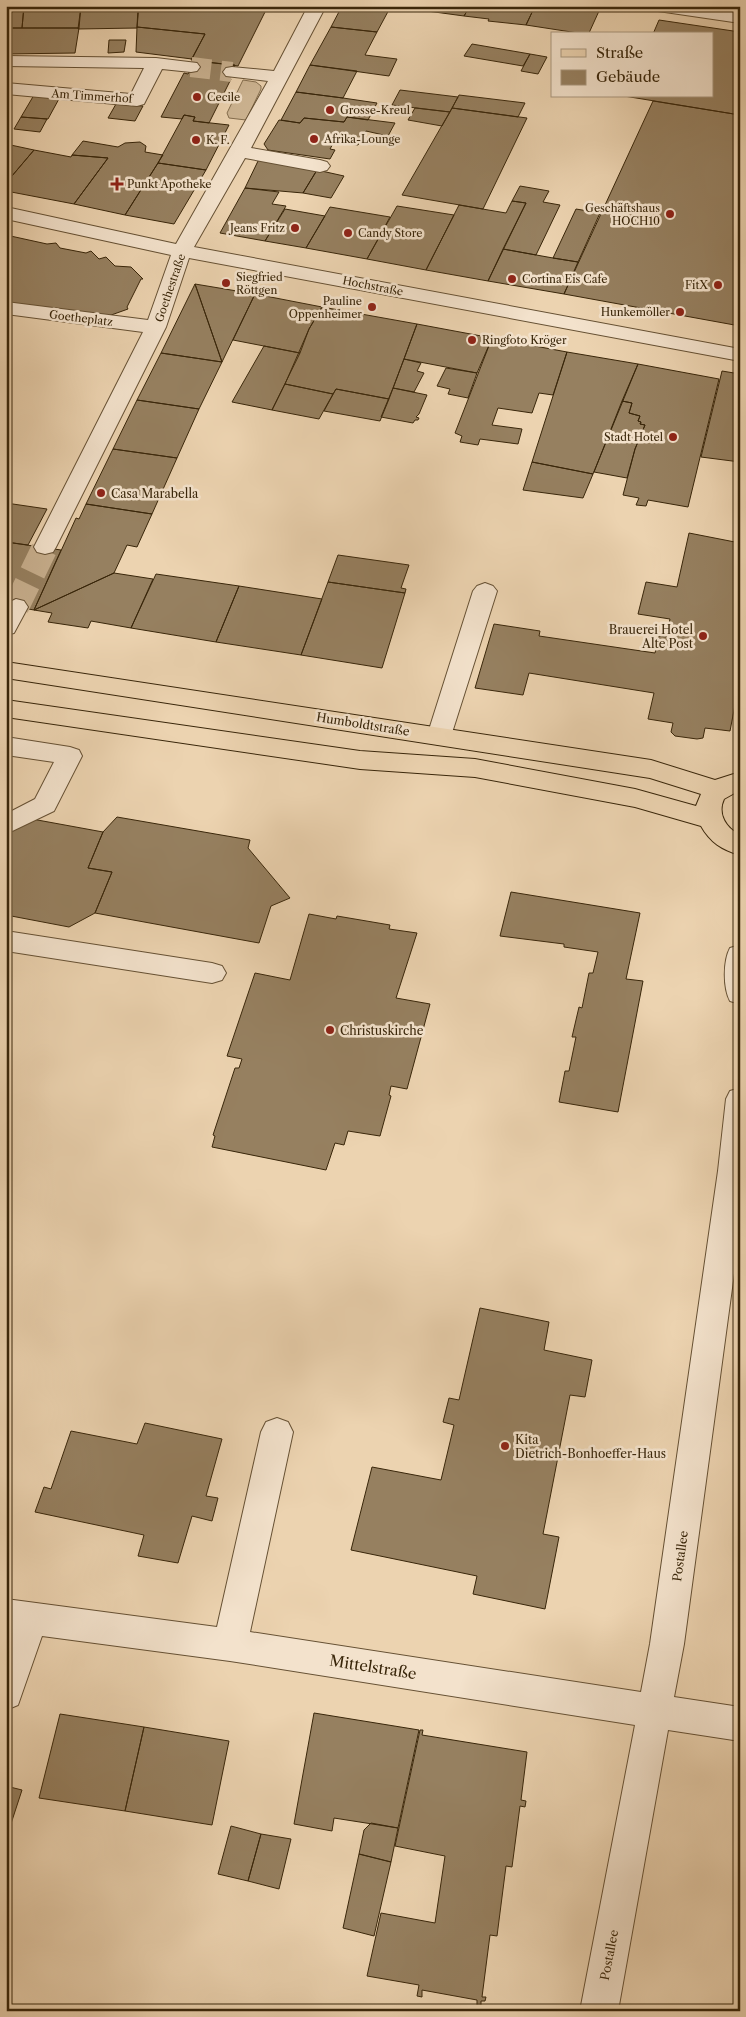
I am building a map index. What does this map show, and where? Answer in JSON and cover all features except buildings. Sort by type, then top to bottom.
[{"type":"main road","name":"Humboldtstraße","points":[[6,670],[651,769],[729,786]]},
{"type":"main road","points":[[6,708],[360,760],[475,768],[635,798],[708,819]]},
{"type":"main road","points":[[729,786],[708,804],[708,819],[718,835],[740,846]]},
{"type":"street","name":"Goethestraße","points":[[45,548],[62,510],[156,327],[182,251],[258,118],[317,6]]},
{"type":"street","points":[[658,6],[740,18]]},
{"type":"street","points":[[6,61],[156,63],[191,67]]},
{"type":"street","name":"Am Timmerhof","points":[[6,88],[138,100],[156,63]]},
{"type":"street","points":[[232,72],[280,77]]},
{"type":"street","points":[[238,151],[320,166]]},
{"type":"street","name":"Hochstraße","points":[[6,213],[182,251],[740,355]]},
{"type":"street","name":"Goetheplatz","points":[[6,308],[156,327]]},
{"type":"street","points":[[439,736],[485,591]]},
{"type":"street","points":[[6,746],[70,756],[45,805],[6,825]]},
{"type":"street","points":[[6,941],[212,973]]},
{"type":"street","points":[[740,955],[740,994]]},
{"type":"street","name":"Postallee","points":[[599,2011],[668,1644],[733,1171],[740,1099]]},
{"type":"street","points":[[230,1645],[277,1432]]},
{"type":"street","points":[[6,1693],[19,1616]]},
{"type":"street","name":"Mittelstraße","points":[[19,1616],[230,1645],[740,1724]]},
{"type":"shaded area","points":[[243,80],[256,82],[261,86],[261,89],[246,120],[229,118],[227,113]]},
{"type":"tunnel","points":[[191,67],[232,72]]},
{"type":"tunnel","points":[[16,607],[45,547]]},
{"type":"place","name":"Cecile","points":[[197,97]]},
{"type":"place","name":"Grosse-Kreul","points":[[330,110]]},
{"type":"place","name":"Afrika-Lounge","points":[[314,139]]},
{"type":"place","name":"K. F.","points":[[196,140]]},
{"type":"place","name":"Punkt Apotheke","points":[[117,184]]},
{"type":"place","name":"Geschäftshaus HOCH10","points":[[670,214]]},
{"type":"place","name":"Jeans Fritz","points":[[295,228]]},
{"type":"place","name":"Candy Store","points":[[348,233]]},
{"type":"place","name":"Cortina Eis Cafe","points":[[512,279]]},
{"type":"place","name":"Siegfried Röttgen","points":[[226,283]]},
{"type":"place","name":"FitX","points":[[718,285]]},
{"type":"place","name":"Pauline Oppenheimer","points":[[372,307]]},
{"type":"place","name":"Hunkemöller","points":[[680,312]]},
{"type":"place","name":"Ringfoto Kröger","points":[[472,340]]},
{"type":"place","name":"Stadt Hotel","points":[[673,437]]},
{"type":"place","name":"Casa Marabella","points":[[101,493]]},
{"type":"place","name":"Brauerei Hotel Alte Post","points":[[703,636]]},
{"type":"place","name":"Christuskirche","points":[[330,1030]]},
{"type":"place","name":"Kita Dietrich-Bonhoeffer-Haus","points":[[505,1446]]}]
